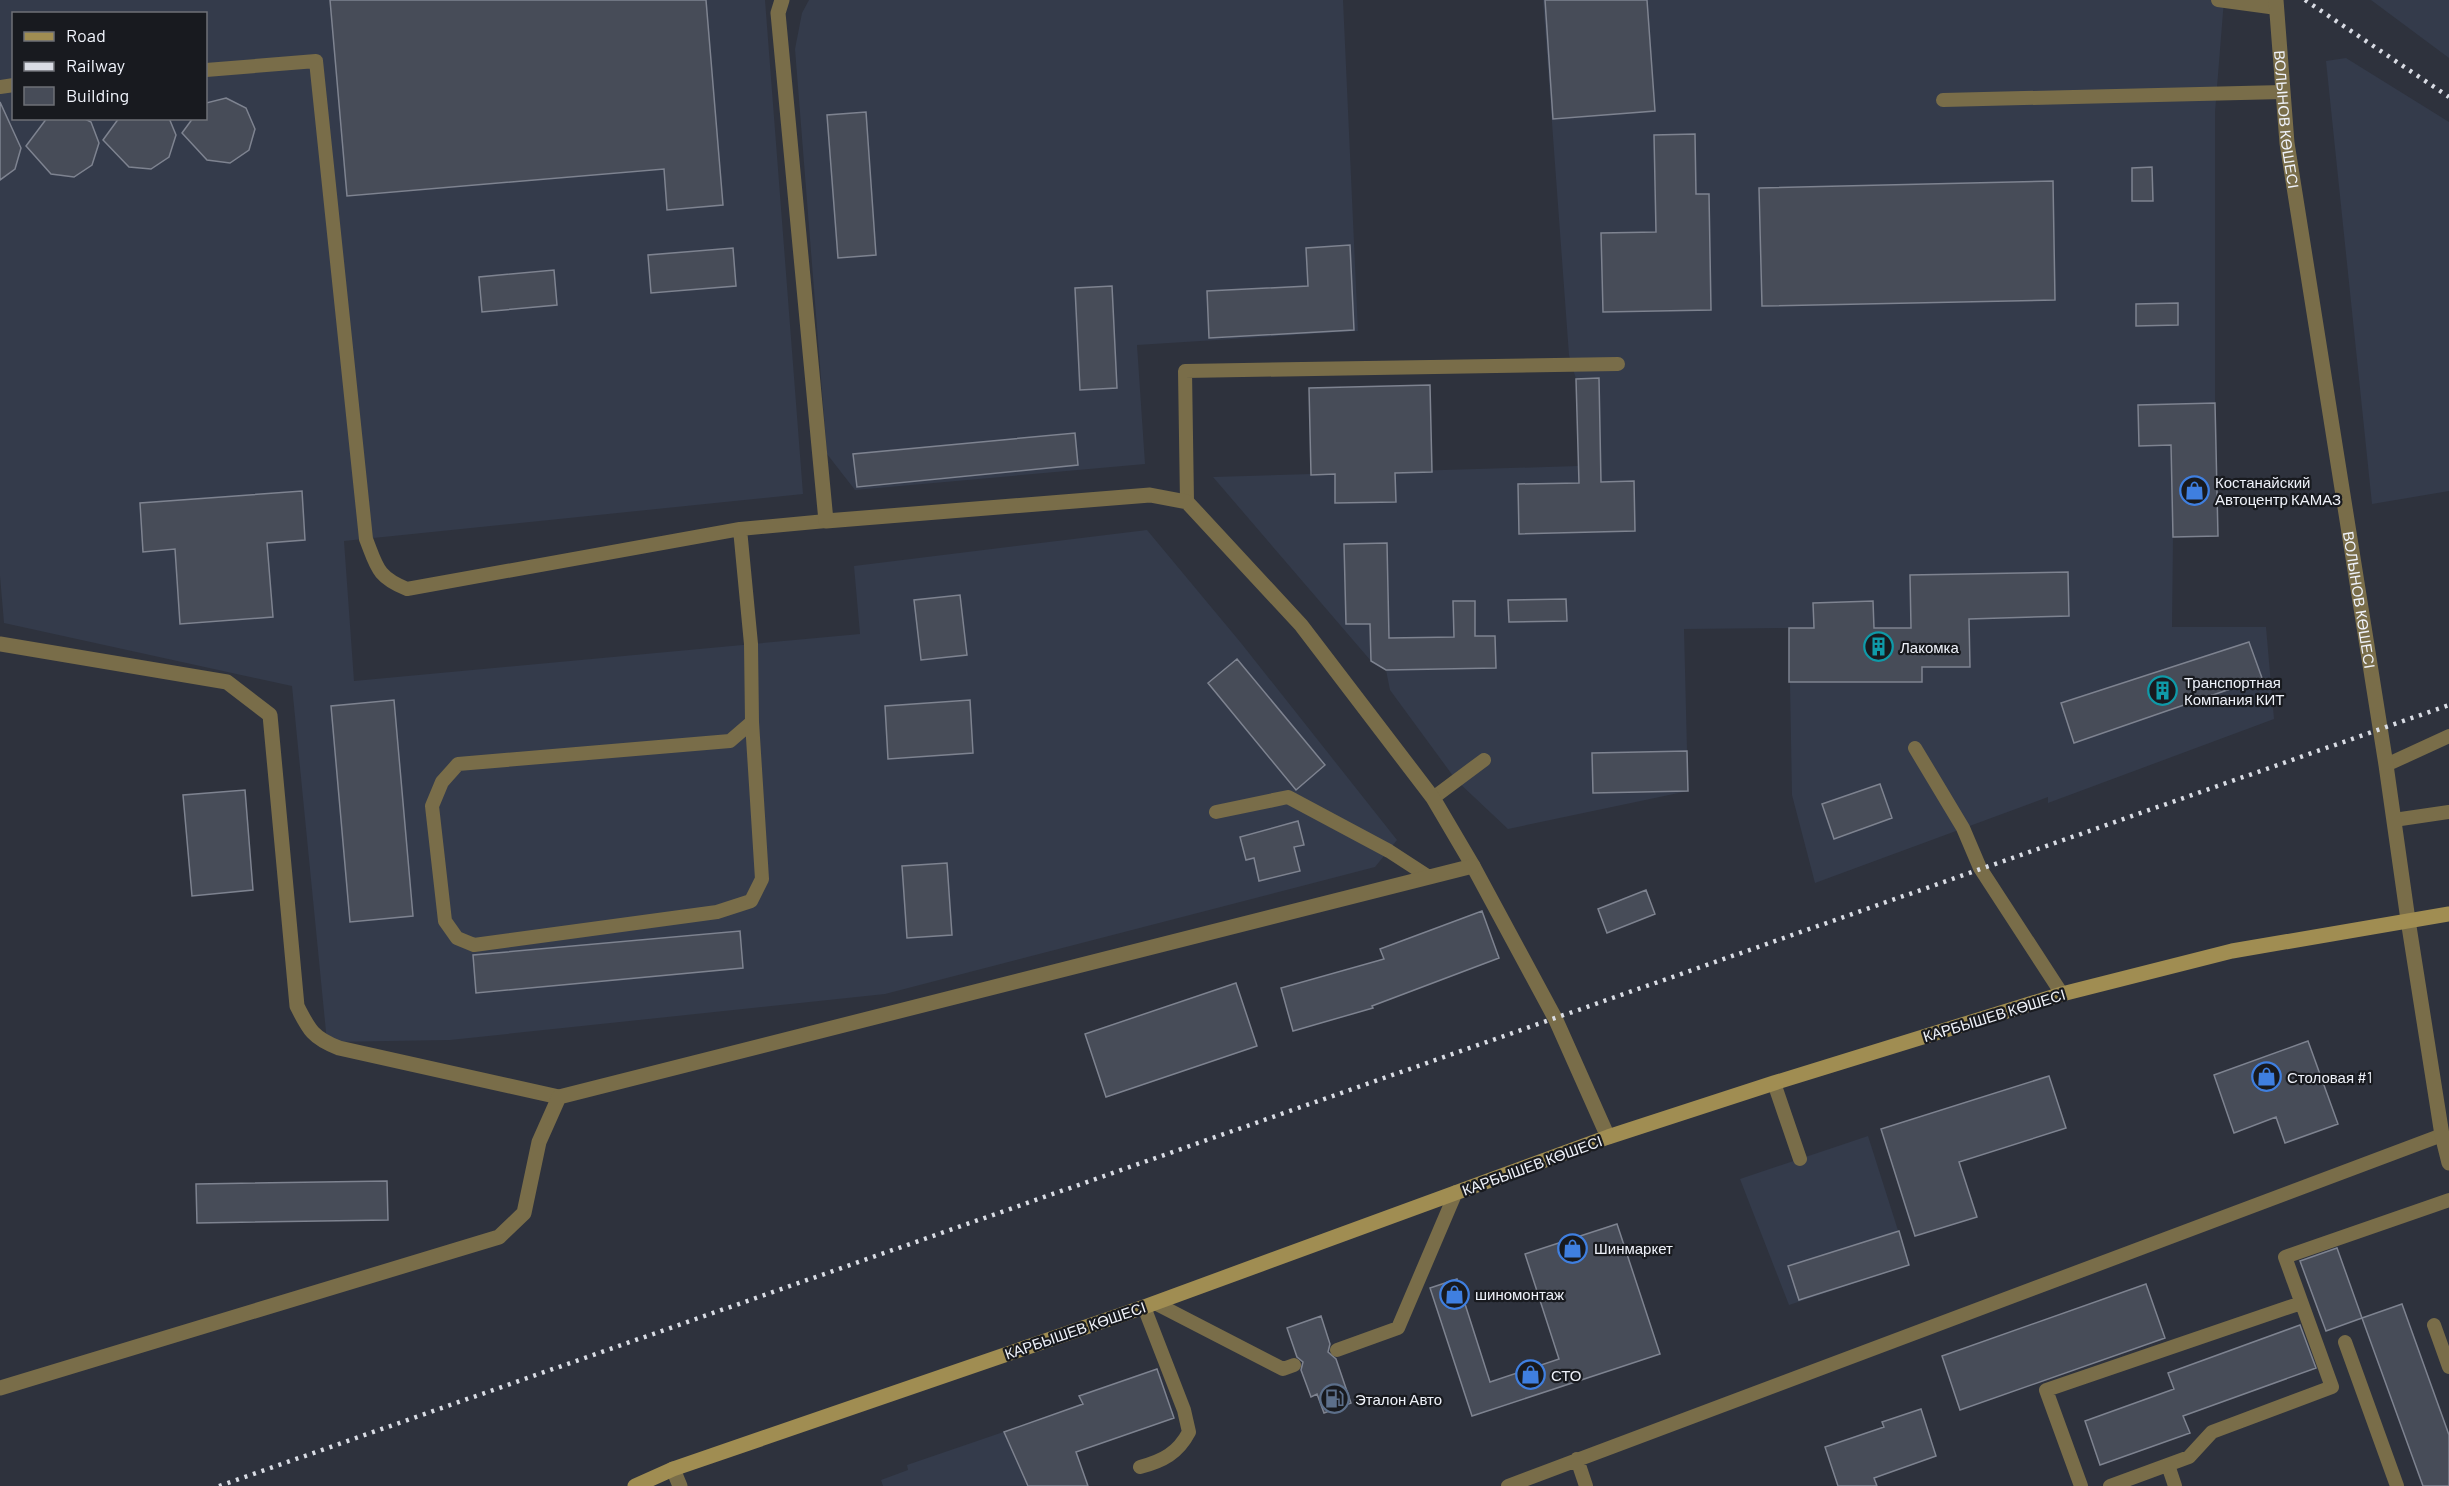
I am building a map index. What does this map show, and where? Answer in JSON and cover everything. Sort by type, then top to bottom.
[{"type":"main road","name":"КАРБЫШЕВ КӨШЕСІ","points":[[635,1486],[673,1469],[1149,1305],[1608,1137],[1774,1083],[2061,994],[2232,951],[2449,914]]},
{"type":"street","points":[[782,0],[778,13],[826,521],[1149,495],[1187,502],[1301,625],[1433,798],[1473,866],[1555,1018],[1608,1137]]},
{"type":"street","name":"ВОЛЫНОВ КӨШЕСІ","points":[[2277,4],[2289,155],[2442,1135],[2449,1163]]},
{"type":"street","points":[[0,644],[227,682],[270,715],[297,1006],[310,1032],[324,1042],[339,1048],[559,1097],[1473,866]]},
{"type":"street","points":[[0,1388],[499,1237],[524,1213],[539,1142],[559,1097]]},
{"type":"street","points":[[673,1469],[680,1486]]},
{"type":"lane","points":[[2218,0],[2277,4]]},
{"type":"lane","points":[[207,70],[316,61],[366,538],[378,570],[389,582],[407,589],[740,529],[826,521]]},
{"type":"lane","points":[[1943,100],[2283,92]]},
{"type":"lane","points":[[1187,502],[1185,371],[1617,364]]},
{"type":"lane","points":[[740,529],[752,644],[752,722],[762,879],[751,901],[717,912],[474,945],[457,938],[445,921],[432,806],[442,782],[458,764],[730,741],[752,722]]},
{"type":"lane","points":[[2386,765],[2449,736]]},
{"type":"lane","points":[[1915,748],[1962,828],[1980,868],[2061,994]]},
{"type":"lane","points":[[1433,798],[1484,760]]},
{"type":"lane","points":[[1216,812],[1288,797],[1389,850],[1429,877]]},
{"type":"lane","points":[[2394,820],[2449,813]]},
{"type":"lane","points":[[1774,1083],[1800,1159]]},
{"type":"lane","points":[[1509,1486],[2442,1135]]},
{"type":"lane","points":[[1336,1350],[1398,1328],[1456,1192]]},
{"type":"lane","points":[[2110,1486],[2189,1457],[2212,1432],[2332,1387],[2285,1257],[2449,1200]]},
{"type":"lane","points":[[2081,1486],[2046,1390],[2301,1303]]},
{"type":"lane","points":[[1149,1305],[1283,1368],[1294,1365]]},
{"type":"lane","points":[[1140,1467],[1163,1461],[1182,1446],[1190,1432],[1149,1305]]},
{"type":"lane","points":[[2434,1325],[2449,1367]]},
{"type":"lane","points":[[2345,1342],[2397,1486]]},
{"type":"lane","points":[[1577,1459],[1586,1486]]},
{"type":"lane","points":[[2168,1465],[2175,1486]]},
{"type":"shaded area","points":[[0,0],[765,0],[803,494],[344,541],[354,681],[860,634],[854,566],[1147,530],[1241,643],[1397,840],[1375,867],[885,994],[450,1040],[327,1042],[292,686],[4,623],[0,576]]},
{"type":"shaded area","points":[[809,0],[1343,0],[1358,331],[1137,345],[1145,464],[855,490],[827,454],[795,49],[802,13]]},
{"type":"shaded area","points":[[1543,0],[2224,0],[2215,112],[2215,403],[2218,536],[2173,538],[2172,627],[2266,627],[2274,719],[2048,803],[2048,797],[1815,883],[1792,795],[1789,628],[1684,629],[1688,791],[1508,829],[1456,780],[1390,690],[1386,670],[1371,661],[1213,477],[1578,466],[1576,379],[1569,355]]},
{"type":"shaded area","points":[[2371,0],[2449,0],[2449,58]]},
{"type":"shaded area","points":[[2346,58],[2449,122],[2449,491],[2372,504],[2326,61]]},
{"type":"shaded area","points":[[1868,1136],[1909,1265],[1789,1305],[1740,1179]]},
{"type":"shaded area","points":[[1062,1412],[1088,1486],[883,1486],[881,1480],[908,1470],[907,1465]]},
{"type":"building","points":[[330,0],[706,0],[723,205],[667,210],[664,169],[347,196]]},
{"type":"building","points":[[1545,0],[1647,0],[1655,111],[1553,119]]},
{"type":"building","points":[[226,98],[246,108],[255,129],[249,150],[230,163],[207,160],[182,133],[192,120],[207,120],[207,103]]},
{"type":"building","points":[[0,102],[21,148],[15,169],[0,180]]},
{"type":"building","points":[[866,112],[876,255],[838,258],[827,115]]},
{"type":"building","points":[[46,120],[87,120],[91,122],[99,143],[92,165],[74,177],[51,174],[26,146]]},
{"type":"building","points":[[118,120],[170,120],[176,135],[169,157],[151,169],[129,167],[103,140]]},
{"type":"building","points":[[1695,134],[1696,194],[1709,194],[1711,310],[1603,312],[1601,233],[1656,232],[1654,135]]},
{"type":"building","points":[[2152,167],[2153,201],[2132,201],[2132,168]]},
{"type":"building","points":[[2053,181],[2055,300],[1762,306],[1759,188]]},
{"type":"building","points":[[1350,245],[1354,330],[1209,338],[1207,291],[1308,286],[1306,248]]},
{"type":"building","points":[[733,248],[736,286],[651,293],[648,255]]},
{"type":"building","points":[[554,270],[557,305],[482,312],[479,277]]},
{"type":"building","points":[[1112,286],[1117,388],[1080,390],[1075,288]]},
{"type":"building","points":[[2178,303],[2178,325],[2136,326],[2136,304]]},
{"type":"building","points":[[1599,378],[1601,482],[1634,481],[1635,531],[1519,534],[1518,484],[1579,483],[1576,379]]},
{"type":"building","points":[[1430,385],[1432,472],[1395,473],[1396,502],[1335,503],[1335,474],[1311,475],[1309,388]]},
{"type":"building","name":"Костанайский Автоцентр КАМАЗ","points":[[2215,403],[2218,536],[2173,537],[2171,445],[2139,446],[2138,405]]},
{"type":"building","points":[[1075,433],[1078,465],[857,487],[853,454]]},
{"type":"building","points":[[302,491],[305,540],[267,543],[273,617],[180,624],[175,549],[143,552],[140,503]]},
{"type":"building","points":[[1387,543],[1389,638],[1454,637],[1453,601],[1475,601],[1475,636],[1495,636],[1496,668],[1386,670],[1371,661],[1370,624],[1346,624],[1344,544]]},
{"type":"building","points":[[2068,572],[2069,616],[1969,619],[1970,667],[1922,667],[1922,682],[1789,682],[1789,628],[1814,628],[1813,603],[1873,601],[1874,628],[1911,628],[1910,575]]},
{"type":"building","points":[[960,595],[967,655],[921,660],[914,600]]},
{"type":"building","points":[[1566,599],[1567,621],[1509,622],[1508,600]]},
{"type":"building","name":"Транспортная Компания КИТ","points":[[2249,642],[2262,678],[2074,743],[2061,703]]},
{"type":"building","points":[[1237,659],[1325,765],[1296,790],[1208,683]]},
{"type":"building","points":[[394,700],[413,916],[350,922],[331,706]]},
{"type":"building","points":[[970,700],[973,753],[888,759],[885,706]]},
{"type":"building","points":[[1687,751],[1688,791],[1593,793],[1592,753]]},
{"type":"building","points":[[1880,784],[1892,818],[1834,839],[1822,804]]},
{"type":"building","points":[[245,790],[253,890],[192,896],[183,795]]},
{"type":"building","points":[[1298,821],[1304,845],[1294,847],[1300,871],[1259,881],[1254,858],[1246,860],[1240,837]]},
{"type":"building","points":[[947,863],[952,935],[907,938],[902,866]]},
{"type":"building","points":[[1646,890],[1655,914],[1607,933],[1598,909]]},
{"type":"building","points":[[1482,911],[1499,958],[1372,1006],[1373,1008],[1293,1031],[1281,988],[1384,959],[1380,949]]},
{"type":"building","points":[[740,931],[743,968],[476,993],[473,955]]},
{"type":"building","points":[[1236,983],[1257,1046],[1106,1097],[1085,1034]]},
{"type":"building","points":[[2308,1041],[2338,1124],[2285,1143],[2276,1117],[2234,1133],[2214,1075]]},
{"type":"building","points":[[2049,1076],[2066,1128],[1959,1162],[1977,1217],[1915,1236],[1881,1129]]},
{"type":"building","points":[[387,1181],[388,1220],[197,1223],[196,1184]]},
{"type":"building","points":[[1617,1224],[1660,1354],[1472,1416],[1430,1288],[1457,1279],[1490,1382],[1559,1359],[1525,1254]]},
{"type":"building","points":[[1899,1231],[1909,1265],[1799,1300],[1788,1266]]},
{"type":"building","points":[[2337,1248],[2362,1318],[2326,1331],[2300,1261]]},
{"type":"building","points":[[2146,1284],[2165,1338],[1960,1410],[1942,1356]]},
{"type":"building","points":[[2402,1304],[2449,1435],[2449,1486],[2423,1486],[2362,1318]]},
{"type":"building","points":[[1321,1316],[1330,1344],[1328,1352],[1336,1359],[1351,1403],[1324,1413],[1317,1394],[1311,1397],[1301,1370],[1303,1362],[1297,1357],[1287,1328]]},
{"type":"building","points":[[2300,1325],[2316,1368],[2183,1416],[2190,1433],[2100,1465],[2085,1421],[2174,1389],[2168,1373]]},
{"type":"building","points":[[1157,1369],[1174,1418],[1076,1452],[1088,1486],[1028,1486],[1004,1432],[1083,1404],[1079,1396]]},
{"type":"building","points":[[1921,1409],[1936,1456],[1874,1478],[1877,1486],[1838,1486],[1825,1447],[1884,1427],[1882,1422]]},
{"type":"railway","points":[[2305,0],[2449,97]]},
{"type":"railway","points":[[219,1486],[2449,705]]},
{"type":"place","name":"Костанайский Автоцентр КАМАЗ","points":[[2194,491]]},
{"type":"place","name":"Лакомка","points":[[1879,647]]},
{"type":"place","name":"Транспортная Компания КИТ","points":[[2163,691]]},
{"type":"place","name":"Столовая #1","points":[[2266,1077]]},
{"type":"place","name":"Шинмаркет","points":[[1573,1248]]},
{"type":"place","name":"шиномонтаж","points":[[1454,1294]]},
{"type":"place","name":"СТО","points":[[1530,1375]]},
{"type":"place","name":"Эталон Авто","points":[[1334,1399]]}]
